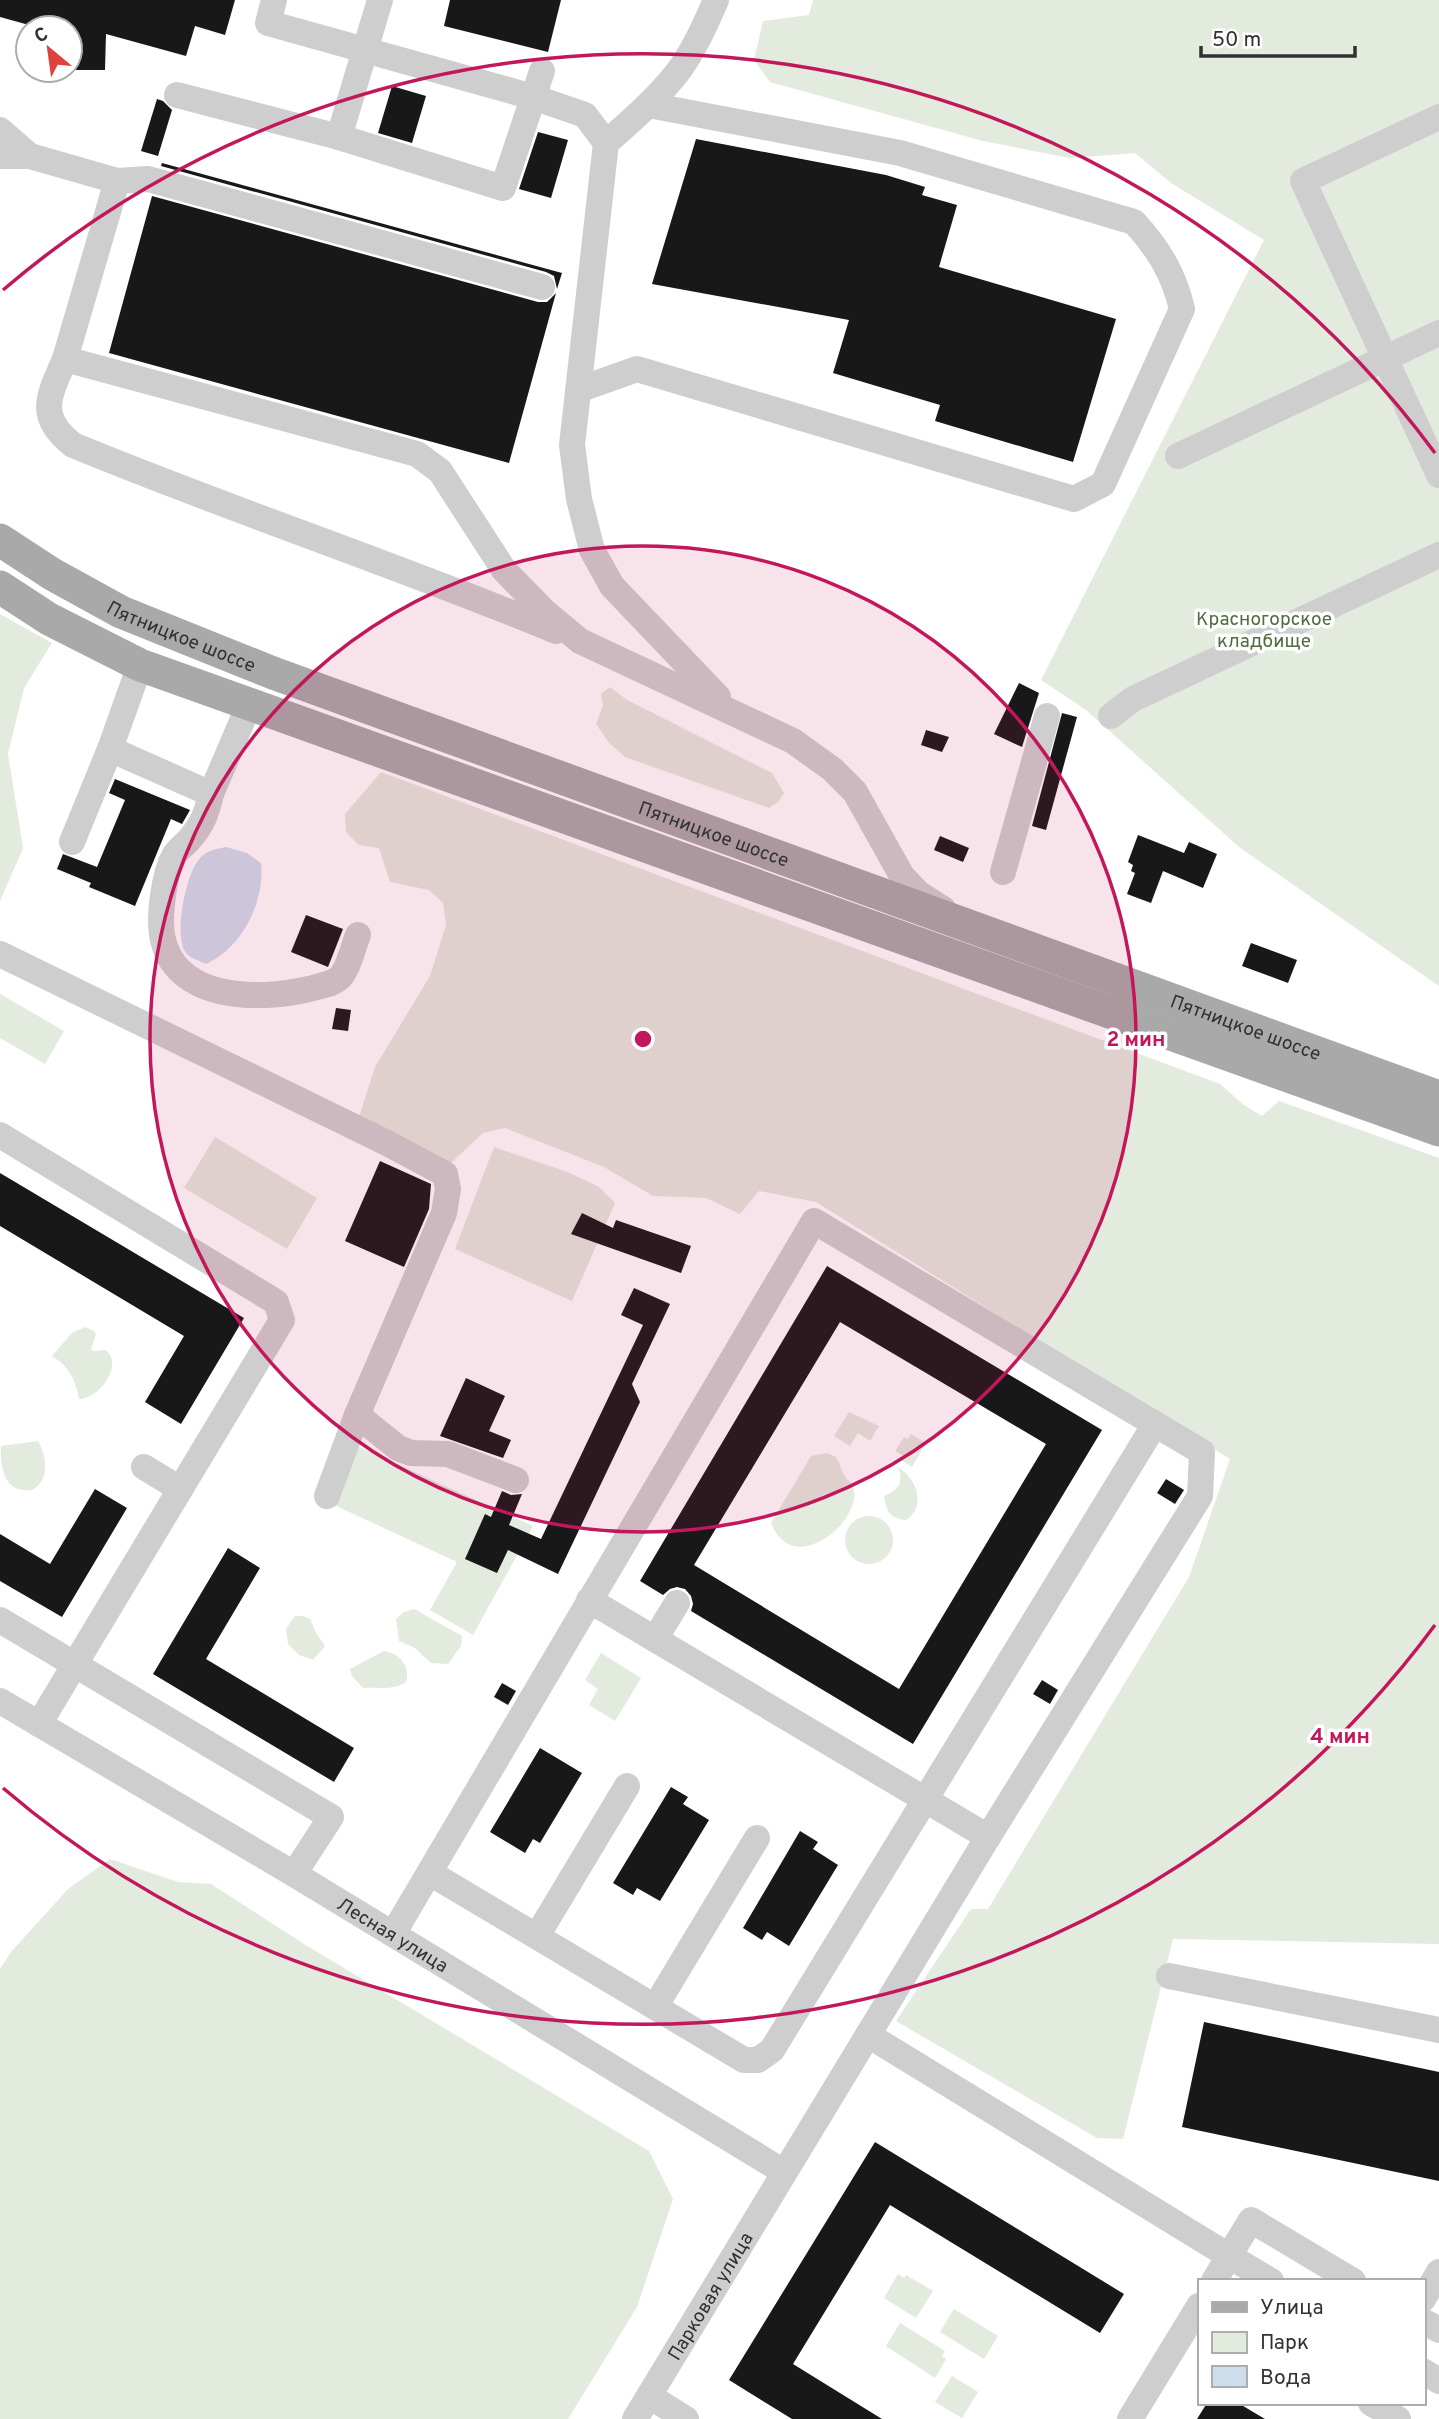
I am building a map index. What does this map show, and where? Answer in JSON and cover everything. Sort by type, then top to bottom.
[{"type":"main road","name":"Пятницкое шоссе","points":[[0,540],[52,574],[121,612],[260,668],[1439,1097]]},
{"type":"main road","name":"Пятницкое шоссе","points":[[0,587],[49,619],[140,664],[1439,1130]]},
{"type":"street","points":[[274,0],[268,23],[533,97],[585,115],[606,143]]},
{"type":"street","points":[[339,138],[380,0]]},
{"type":"street","points":[[716,0],[681,67],[649,105],[606,143],[572,445],[579,499],[592,550],[612,586],[732,711]]},
{"type":"street","points":[[177,94],[339,138],[503,188],[541,71]]},
{"type":"street","points":[[578,390],[637,369],[1074,499],[1103,484],[1182,309],[1176,285],[1154,243],[1133,222],[900,153],[649,105]]},
{"type":"street","points":[[1439,117],[1303,181],[1439,475]]},
{"type":"street","points":[[0,130],[30,156]]},
{"type":"street","points":[[0,156],[30,156],[117,181],[148,179],[542,287]]},
{"type":"street","points":[[117,181],[65,359],[51,392],[49,412],[52,425],[60,435],[73,445],[186,492],[466,593],[580,641],[793,741],[832,769],[855,792],[902,876],[918,893],[937,906],[1007,941]]},
{"type":"street","points":[[1178,456],[1439,333]]},
{"type":"street","points":[[65,359],[417,454],[440,471],[504,570],[545,612],[580,641]]},
{"type":"street","points":[[1111,716],[1133,699],[1439,555]]},
{"type":"street","points":[[72,842],[110,749],[140,664]]},
{"type":"street","points":[[249,705],[211,794],[206,819],[174,855],[163,897],[161,932],[166,952],[175,966],[194,980],[220,992],[250,996],[286,994],[326,985],[342,976],[358,935]]},
{"type":"street","points":[[1003,872],[1047,716]]},
{"type":"street","points":[[110,749],[211,794]]},
{"type":"street","points":[[0,954],[445,1174],[448,1189],[444,1213],[357,1415],[327,1496]]},
{"type":"street","points":[[0,1135],[276,1301],[282,1320],[39,1724]]},
{"type":"street","points":[[393,1934],[814,1221],[1156,1424],[772,2050],[758,2060],[744,2060],[430,1872]]},
{"type":"street","points":[[357,1415],[398,1448],[411,1453],[448,1454],[516,1480]]},
{"type":"street","name":"Парковая улица","points":[[635,2419],[988,1838],[1200,1496],[1202,1452],[1156,1424]]},
{"type":"street","points":[[144,1468],[180,1489]]},
{"type":"street","points":[[589,1600],[988,1838]]},
{"type":"street","points":[[656,1639],[677,1603]]},
{"type":"street","points":[[0,1620],[331,1817],[294,1874]]},
{"type":"street","name":"Лесная улица","points":[[0,1701],[294,1874],[784,2172]]},
{"type":"street","points":[[537,1936],[627,1786]]},
{"type":"street","points":[[655,2007],[757,1838]]},
{"type":"street","points":[[1169,1976],[1439,2030]]},
{"type":"street","points":[[868,2035],[1267,2279]]},
{"type":"street","points":[[1215,2279],[1251,2220],[1350,2279]]},
{"type":"street","points":[[1425,2296],[1439,2273]]},
{"type":"street","points":[[1130,2419],[1198,2307]]},
{"type":"street","points":[[649,2396],[686,2419]]},
{"type":"street","points":[[1374,2405],[1398,2419]]},
{"type":"green space","name":"Красногорское кладбище","points":[[813,0],[1439,0],[1439,986],[1239,847],[1086,710],[1041,680],[1264,240],[1171,183],[1135,153],[1070,158],[983,141],[770,82],[754,60],[763,21],[809,15]]},
{"type":"green space","points":[[0,614],[52,643],[24,688],[8,754],[23,848],[0,901]]},
{"type":"green space","points":[[610,687],[627,700],[772,773],[784,793],[778,802],[769,808],[625,757],[609,743],[596,724],[603,705],[601,694]]},
{"type":"green space","points":[[381,772],[1220,1084],[1244,1105],[1262,1116],[1279,1101],[1439,1158],[1439,1944],[1173,1939],[1123,2139],[1097,2138],[896,2021],[971,1909],[988,1909],[1189,1577],[1230,1459],[816,1202],[759,1191],[740,1214],[706,1198],[653,1196],[604,1167],[505,1128],[483,1133],[451,1163],[359,1117],[375,1067],[430,976],[446,925],[443,903],[429,890],[390,882],[379,848],[359,845],[346,832],[345,814]]},
{"type":"green space","points":[[0,994],[64,1031],[45,1064],[0,1038]]},
{"type":"green space","points":[[215,1137],[317,1198],[287,1249],[184,1188]]},
{"type":"green space","points":[[494,1147],[570,1173],[599,1187],[615,1203],[572,1301],[455,1249]]},
{"type":"green space","points":[[85,1327],[96,1335],[91,1349],[106,1350],[112,1364],[111,1373],[101,1388],[87,1398],[79,1399],[71,1374],[52,1356],[72,1333]]},
{"type":"green space","points":[[849,1412],[879,1426],[870,1441],[858,1433],[850,1446],[834,1436]]},
{"type":"green space","points":[[911,1434],[926,1443],[912,1467],[901,1460],[903,1456],[895,1451],[904,1437],[908,1439]]},
{"type":"green space","points":[[38,1441],[45,1461],[42,1480],[32,1490],[15,1488],[3,1470],[1,1446]]},
{"type":"green space","points":[[357,1446],[533,1526],[473,1635],[430,1610],[457,1562],[332,1504]]},
{"type":"green space","points":[[827,1453],[836,1457],[845,1477],[852,1485],[854,1498],[849,1512],[826,1538],[811,1545],[796,1546],[782,1540],[771,1523],[811,1456]]},
{"type":"green space","points":[[898,1467],[910,1478],[917,1493],[916,1508],[906,1520],[896,1518],[890,1513],[884,1496],[899,1485]]},
{"type":"green space","points":[[869,1516],[886,1523],[893,1540],[886,1557],[869,1564],[852,1557],[845,1540],[852,1523]]},
{"type":"green space","points":[[414,1609],[462,1636],[461,1646],[448,1664],[431,1663],[415,1648],[399,1641],[396,1619],[404,1612]]},
{"type":"green space","points":[[295,1616],[310,1619],[325,1646],[313,1660],[299,1655],[288,1644],[286,1629]]},
{"type":"green space","points":[[384,1651],[394,1654],[402,1661],[407,1671],[406,1682],[390,1688],[363,1688],[352,1676],[350,1669]]},
{"type":"green space","points":[[601,1653],[641,1678],[615,1721],[589,1705],[598,1689],[585,1680]]},
{"type":"green space","points":[[110,1859],[178,1882],[211,1884],[304,1944],[649,2151],[673,2199],[637,2307],[568,2419],[0,2419],[0,1969],[11,1952],[68,1889]]},
{"type":"green space","points":[[898,2274],[904,2278],[906,2275],[933,2291],[916,2318],[884,2298]]},
{"type":"green space","points":[[954,2309],[998,2336],[984,2359],[940,2332]]},
{"type":"green space","points":[[900,2323],[945,2351],[942,2356],[946,2359],[935,2378],[886,2346]]},
{"type":"green space","points":[[952,2376],[978,2392],[962,2418],[935,2402]]},
{"type":"water","points":[[226,847],[247,853],[261,863],[259,893],[255,908],[240,935],[219,957],[206,964],[188,955],[182,945],[183,904],[190,876],[201,857],[210,851]]},
{"type":"building","points":[[0,0],[235,0],[225,35],[195,26],[186,56],[106,34],[105,70],[84,70],[84,14],[14,14],[14,21],[0,17]]},
{"type":"building","points":[[450,0],[561,0],[548,52],[444,26]]},
{"type":"building","points":[[392,86],[426,96],[412,143],[378,133]]},
{"type":"building","points":[[157,99],[172,110],[158,156],[141,151]]},
{"type":"building","points":[[538,132],[568,140],[551,198],[519,189]]},
{"type":"building","points":[[696,139],[886,175],[925,187],[922,195],[957,205],[939,267],[1116,319],[1073,462],[935,421],[940,405],[833,373],[849,320],[652,284]]},
{"type":"building","points":[[162,163],[562,273],[557,289],[554,276],[546,272],[161,166]]},
{"type":"building","points":[[152,196],[538,302],[547,302],[556,293],[509,463],[109,353]]},
{"type":"building","points":[[1019,683],[1039,693],[1022,747],[994,734]]},
{"type":"building","points":[[1062,713],[1077,717],[1046,830],[1032,826]]},
{"type":"building","points":[[926,730],[949,737],[942,752],[921,745]]},
{"type":"building","points":[[115,779],[190,810],[182,824],[171,819],[135,906],[89,887],[91,883],[57,869],[63,854],[97,867],[125,800],[109,793]]},
{"type":"building","points":[[1138,835],[1184,853],[1189,842],[1217,854],[1203,888],[1163,871],[1151,903],[1127,894],[1135,873],[1131,871],[1133,865],[1128,862]]},
{"type":"building","points":[[940,836],[969,848],[963,862],[934,850]]},
{"type":"building","points":[[306,915],[343,929],[328,967],[291,952]]},
{"type":"building","points":[[1251,943],[1297,960],[1288,983],[1242,966]]},
{"type":"building","points":[[336,1008],[351,1010],[348,1031],[332,1029]]},
{"type":"building","points":[[380,1161],[431,1184],[429,1209],[404,1267],[345,1241]]},
{"type":"building","points":[[0,1173],[244,1318],[181,1424],[145,1402],[184,1336],[0,1226]]},
{"type":"building","points":[[582,1213],[613,1228],[616,1220],[691,1246],[681,1273],[571,1234]]},
{"type":"building","points":[[827,1266],[1102,1430],[913,1744],[691,1611],[691,1596],[685,1589],[677,1587],[663,1595],[640,1581]],"holes":[[[840,1322],[1046,1444],[899,1689],[694,1565]]]},
{"type":"building","points":[[634,1288],[670,1304],[632,1384],[640,1402],[558,1574],[508,1550],[497,1573],[465,1559],[485,1514],[491,1517],[502,1491],[511,1495],[522,1494],[509,1525],[541,1539],[643,1325],[621,1315]]},
{"type":"building","points":[[466,1378],[505,1396],[489,1431],[511,1440],[503,1458],[440,1436]]},
{"type":"building","points":[[1166,1479],[1184,1490],[1175,1504],[1157,1493]]},
{"type":"building","points":[[95,1489],[127,1508],[62,1617],[0,1581],[0,1534],[50,1564]]},
{"type":"building","points":[[228,1548],[260,1568],[206,1659],[354,1748],[334,1782],[153,1674]]},
{"type":"building","points":[[1042,1680],[1058,1690],[1050,1704],[1033,1694]]},
{"type":"building","points":[[502,1683],[516,1691],[508,1705],[494,1697]]},
{"type":"building","points":[[540,1748],[582,1773],[540,1843],[533,1839],[525,1853],[490,1832]]},
{"type":"building","points":[[671,1787],[688,1797],[683,1804],[709,1820],[660,1901],[637,1888],[633,1895],[613,1883]]},
{"type":"building","points":[[800,1831],[818,1842],[813,1849],[838,1865],[789,1946],[767,1932],[762,1940],[743,1928]]},
{"type":"building","points":[[1204,2022],[1439,2072],[1439,2181],[1182,2127]]},
{"type":"building","points":[[875,2142],[1124,2294],[1100,2333],[890,2205],[793,2364],[882,2419],[792,2419],[729,2380]]},
{"type":"building","points":[[1206,2405],[1241,2405],[1265,2419],[1197,2419]]}]
